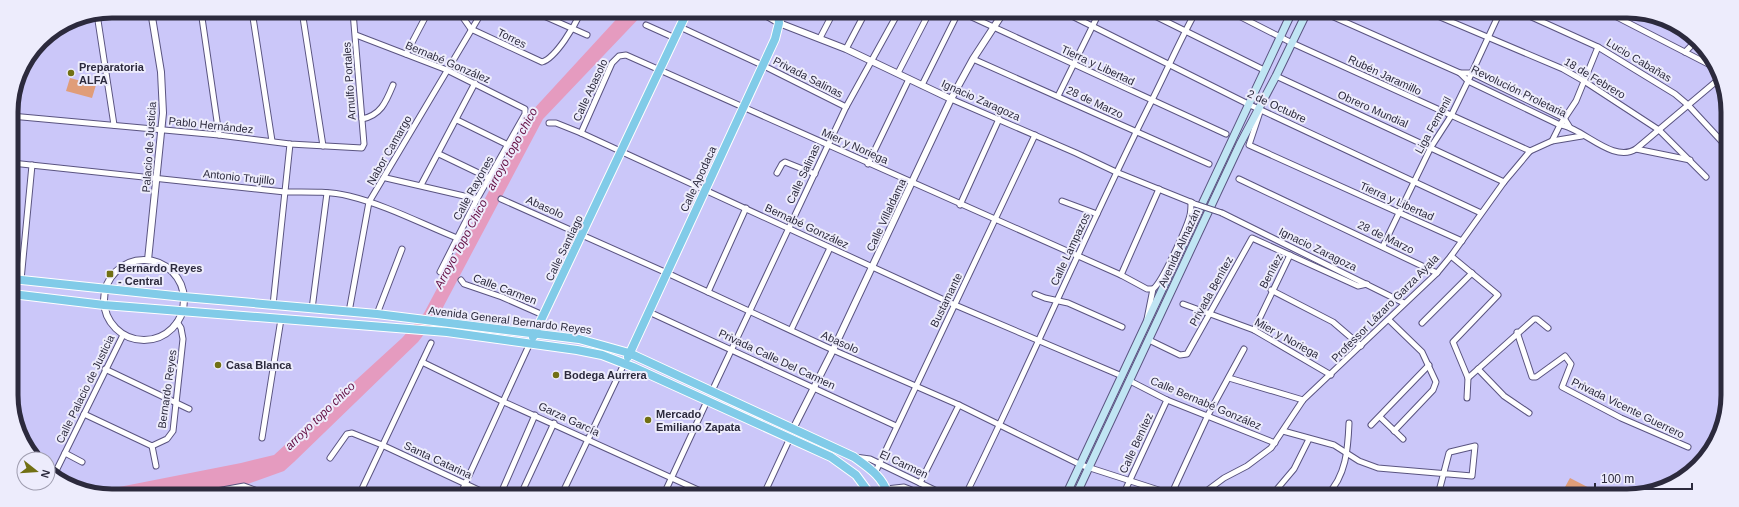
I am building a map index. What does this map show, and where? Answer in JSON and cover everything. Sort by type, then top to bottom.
[{"type":"main road","name":"Calle Santiago","points":[[530,343],[684,18]]},
{"type":"main road","name":"Calle Apodaca","points":[[624,364],[742,107],[775,39],[779,23],[779,18]]},
{"type":"main road","name":"Avenida Almazán","points":[[1069,489],[1289,18]]},
{"type":"main road","name":"Avenida Almazán","points":[[1079,489],[1240,144],[1260,110],[1304,18]]},
{"type":"main road","name":"Avenida General Bernardo Reyes","points":[[18,279],[105,290],[377,314],[579,339],[629,353],[854,457],[875,473],[887,489]]},
{"type":"main road","name":"Avenida General Bernardo Reyes","points":[[18,295],[104,305],[447,332],[587,352],[624,364],[831,457],[846,466],[862,482],[867,489]]},
{"type":"street","name":"Palacio de Justicia","points":[[148,260],[163,130],[161,72],[152,18]]},
{"type":"street","points":[[202,18],[219,135]]},
{"type":"street","points":[[253,18],[272,142]]},
{"type":"street","points":[[303,18],[323,146]]},
{"type":"street","name":"Arnulfo Portales","points":[[354,18],[364,144],[362,148]]},
{"type":"street","points":[[406,54],[425,18]]},
{"type":"street","points":[[463,18],[471,29]]},
{"type":"street","name":"Nabor Camargo","points":[[349,312],[369,202],[386,178],[478,18]]},
{"type":"street","points":[[548,18],[586,35]]},
{"type":"street","points":[[573,29],[578,18]]},
{"type":"street","name":"Ignacio Zaragoza","points":[[770,18],[779,23],[846,49],[951,99],[1116,172],[1222,213],[1404,303]]},
{"type":"street","points":[[820,38],[830,18]]},
{"type":"street","points":[[846,49],[862,18]]},
{"type":"street","name":"Calle Salinas","points":[[712,391],[846,107],[895,18]]},
{"type":"street","points":[[898,73],[926,18]]},
{"type":"street","points":[[922,85],[956,18]]},
{"type":"street","name":"Tierra y Libertad","points":[[973,18],[1226,134]]},
{"type":"street","name":"Calle Villaldama","points":[[793,429],[815,388],[951,99],[973,59],[999,18]]},
{"type":"street","name":"2 de Octubre","points":[[1076,18],[1260,110],[1481,213]]},
{"type":"street","points":[[1058,96],[1096,18]]},
{"type":"street","points":[[1159,18],[1264,70]]},
{"type":"street","name":"Calle Lampazos","points":[[968,489],[1000,426],[1116,172],[1192,18]]},
{"type":"street","name":"Rubén Jaramillo","points":[[1241,18],[1450,116],[1530,151]]},
{"type":"street","name":"Revolución Proletaria","points":[[1337,18],[1460,73],[1468,81],[1560,125],[1569,126]]},
{"type":"street","name":"18 de Febrero","points":[[1442,18],[1488,39],[1563,69],[1584,81],[1659,130],[1706,177]]},
{"type":"street","name":"Liga Femenil","points":[[1383,246],[1431,147],[1450,116],[1468,81],[1497,18]]},
{"type":"street","name":"Lucio Cabañas","points":[[1534,18],[1598,47],[1675,94],[1688,105],[1721,141]]},
{"type":"street","points":[[1619,18],[1707,63]]},
{"type":"street","points":[[98,19],[114,125]]},
{"type":"street","points":[[646,25],[675,38]]},
{"type":"street","points":[[680,28],[762,65]]},
{"type":"street","name":"Torres","points":[[471,29],[543,62],[550,58],[573,29]]},
{"type":"street","name":"Bernabé González","points":[[356,35],[447,70],[475,83],[522,106],[525,109],[524,115]]},
{"type":"street","points":[[1684,52],[1692,45]]},
{"type":"street","points":[[1552,141],[1564,118],[1576,101],[1598,47]]},
{"type":"street","name":"Mier y Noriega","points":[[619,56],[626,55],[868,164],[912,182],[960,205],[1121,275],[1147,288],[1153,289]]},
{"type":"street","name":"Calle Abasolo","points":[[581,133],[612,63],[619,56]]},
{"type":"street","name":"28 de Marzo","points":[[973,59],[1209,164]]},
{"type":"street","name":"Privada Salinas","points":[[762,65],[846,107]]},
{"type":"street","name":"Revolución Proletaria","points":[[1460,73],[1472,73],[1564,118],[1569,126],[1582,136],[1622,154],[1630,153],[1636,149]]},
{"type":"street","name":"Obrero Mundial","points":[[1276,76],[1504,182]]},
{"type":"street","points":[[868,164],[909,78]]},
{"type":"street","points":[[1636,149],[1716,81]]},
{"type":"street","points":[[421,185],[457,120],[475,83]]},
{"type":"street","points":[[362,119],[372,117],[381,110],[393,85]]},
{"type":"street","name":"Tierra y Libertad","points":[[1260,110],[1248,142],[1249,145],[1462,241]]},
{"type":"street","name":"Calle Rayones","points":[[440,272],[477,199],[524,115]]},
{"type":"street","name":"Pablo Hernández","points":[[18,117],[219,135],[290,144],[362,148]]},
{"type":"street","points":[[960,205],[999,119]]},
{"type":"street","points":[[457,120],[508,145]]},
{"type":"street","name":"Bernabé González","points":[[549,123],[556,123],[581,133],[956,305],[1122,376]]},
{"type":"street","name":"Bustamante","points":[[875,473],[896,426],[956,305],[1035,135]]},
{"type":"street","name":"Professor Lázaro Garza Ayala","points":[[1209,489],[1224,478],[1257,460],[1275,443],[1303,400],[1389,320],[1451,256],[1504,182],[1530,151],[1552,141],[1582,136]]},
{"type":"street","points":[[272,305],[290,144]]},
{"type":"street","points":[[1636,149],[1690,160]]},
{"type":"street","points":[[439,154],[489,178]]},
{"type":"street","points":[[777,173],[782,164],[785,162],[815,174]]},
{"type":"street","name":"Antonio Trujillo","points":[[18,164],[285,192],[327,193],[369,202],[457,238]]},
{"type":"street","points":[[18,265],[32,165]]},
{"type":"street","points":[[386,178],[477,199]]},
{"type":"street","name":"28 de Marzo","points":[[1239,179],[1437,272]]},
{"type":"street","points":[[1121,275],[1159,189]]},
{"type":"street","points":[[312,309],[327,193]]},
{"type":"street","name":"Abasolo","points":[[501,199],[667,272],[833,350],[959,405],[1081,465],[1155,489]]},
{"type":"street","points":[[1062,201],[1097,214]]},
{"type":"street","points":[[1146,325],[1153,289],[1165,271],[1190,214],[1193,203]]},
{"type":"street","points":[[708,292],[746,208]]},
{"type":"street","name":"Privada Benítez","points":[[1149,340],[1185,356],[1189,352],[1252,238],[1290,254]]},
{"type":"street","points":[[791,330],[830,248]]},
{"type":"street","points":[[377,314],[402,249]]},
{"type":"street","name":"Benítez","points":[[1254,330],[1271,290],[1290,254],[1358,286],[1367,284]]},
{"type":"street","points":[[1451,256],[1498,295],[1453,342],[1468,378],[1467,398]]},
{"type":"street","points":[[148,260],[159,263],[168,268],[176,276],[182,286],[184,297],[183,311],[169,332],[153,339],[134,339],[123,335],[114,327],[107,317],[104,305],[105,290],[117,271],[126,264],[148,260]]},
{"type":"street","points":[[1422,323],[1472,273]]},
{"type":"street","name":"Calle Carmen","points":[[461,280],[464,284],[502,297],[543,315]]},
{"type":"street","points":[[1271,290],[1333,322],[1361,346]]},
{"type":"street","points":[[1035,294],[1068,303],[1122,327]]},
{"type":"street","name":"Mier y Noriega","points":[[1183,304],[1254,330],[1331,375]]},
{"type":"street","name":"Privada Calle Del Carmen","points":[[649,312],[896,426]]},
{"type":"street","points":[[1468,378],[1517,332],[1535,318],[1548,328]]},
{"type":"street","points":[[262,438],[281,319]]},
{"type":"street","points":[[1389,320],[1419,349],[1429,365],[1436,382],[1435,388],[1394,432]]},
{"type":"street","name":"Bernardo Reyes","points":[[152,446],[167,439],[172,434],[183,339],[181,328],[177,322]]},
{"type":"street","name":"Privada Vicente Guerrero","points":[[1517,332],[1532,377],[1536,377],[1565,356],[1571,364],[1562,387],[1621,418],[1688,447]]},
{"type":"street","name":"Calle Palacio de Justicia","points":[[56,470],[123,335]]},
{"type":"street","points":[[362,489],[431,343]]},
{"type":"street","name":"Calle Santiago","points":[[462,489],[504,402],[530,343]]},
{"type":"street","points":[[1175,489],[1208,415],[1244,349]]},
{"type":"street","name":"Garza García","points":[[422,362],[504,402],[554,423],[696,489]]},
{"type":"street","points":[[564,489],[624,364]]},
{"type":"street","points":[[1370,426],[1429,365]]},
{"type":"street","points":[[106,369],[175,404],[188,409]]},
{"type":"street","points":[[1478,369],[1504,396],[1529,413]]},
{"type":"street","points":[[1228,378],[1303,400]]},
{"type":"street","name":"Calle Bernabé González","points":[[1130,381],[1167,400],[1208,415],[1275,443]]},
{"type":"street","name":"Calle Benítez","points":[[1125,489],[1167,400]]},
{"type":"street","points":[[666,489],[707,401]]},
{"type":"street","points":[[920,483],[959,405]]},
{"type":"street","points":[[84,414],[152,446],[156,466]]},
{"type":"street","points":[[503,489],[535,415]]},
{"type":"street","points":[[1380,417],[1403,439]]},
{"type":"street","points":[[523,489],[554,423]]},
{"type":"street","points":[[1332,489],[1336,483],[1347,454],[1349,423]]},
{"type":"street","points":[[1283,432],[1334,445],[1347,454],[1378,468],[1443,475],[1472,476],[1475,446],[1450,452],[1443,475],[1440,489]]},
{"type":"street","name":"Santa Catarina","points":[[330,458],[347,434],[352,433],[382,445],[476,489]]},
{"type":"street","points":[[766,489],[790,438]]},
{"type":"street","points":[[1277,489],[1294,469],[1309,439]]},
{"type":"street","points":[[65,453],[82,462]]},
{"type":"street","name":"El Carmen","points":[[854,457],[865,458],[880,464],[933,489]]},
{"type":"street","points":[[862,482],[862,489]]},
{"type":"street","points":[[224,489],[238,486],[244,486],[252,489]]},
{"type":"street","name":"El Carmen","points":[[898,489],[904,487],[909,489]]},
{"type":"shaded area","points":[[70,78],[96,85],[92,98],[66,91]]},
{"type":"shaded area","points":[[1570,478],[1591,489],[1564,489]]},
{"type":"water","points":[[617,18],[639,18],[543,119],[440,313],[418,342],[284,471],[242,486],[228,489],[111,489],[274,455],[402,338],[424,313],[531,112]]},
{"type":"place","name":"Preparatoria ALFA","points":[[71,73]]},
{"type":"place","name":"Bernardo Reyes - Central","points":[[110,274]]},
{"type":"place","name":"Casa Blanca","points":[[218,365]]},
{"type":"place","name":"Bodega Aurrera","points":[[556,375]]},
{"type":"place","name":"Mercado Emiliano Zapata","points":[[648,420]]},
{"type":"water label","name":"arroyo topo chico","points":[[512,149]]},
{"type":"water label","name":"Arroyo Topo Chico","points":[[461,244]]},
{"type":"water label","name":"arroyo topo chico","points":[[320,416]]}]
